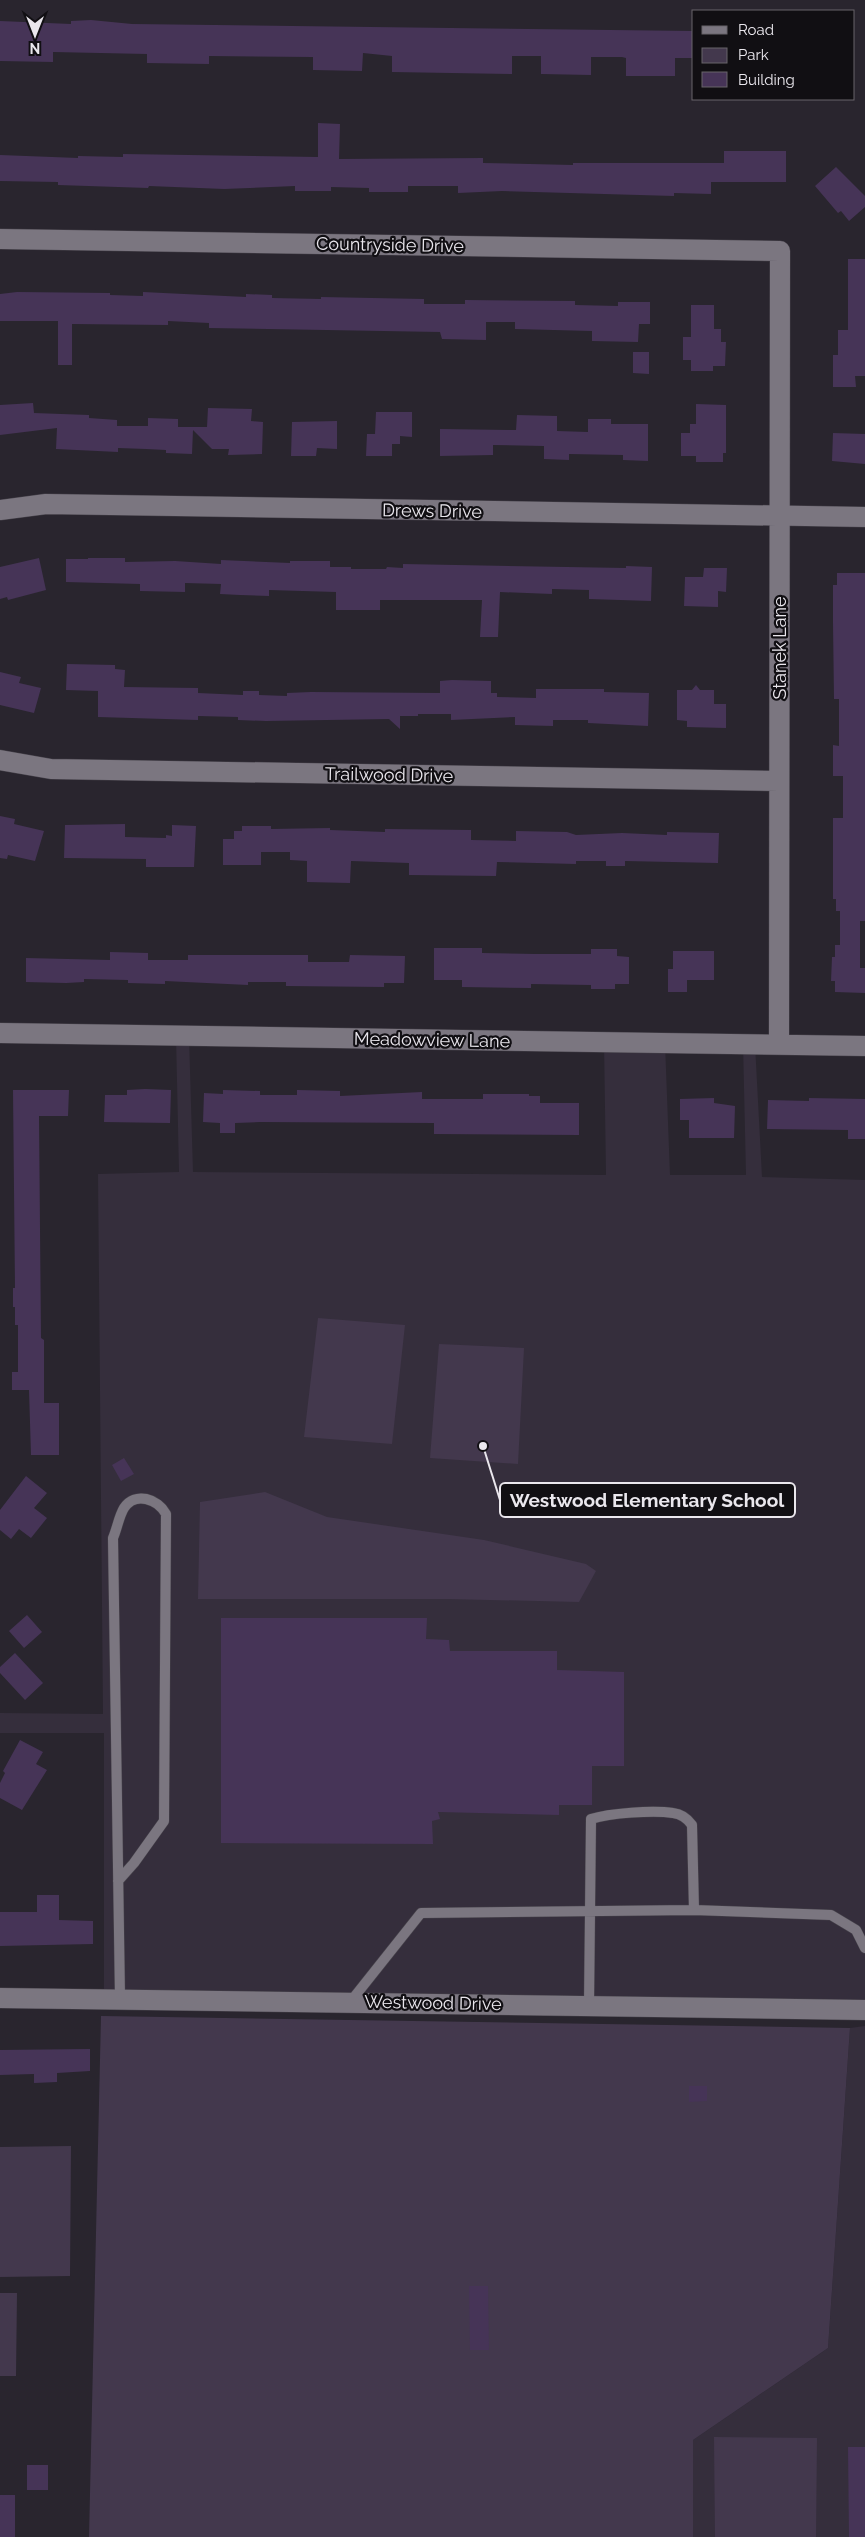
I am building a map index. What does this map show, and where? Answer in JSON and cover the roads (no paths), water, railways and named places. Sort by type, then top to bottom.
[{"type":"street","name":"Countryside Drive","points":[[0,238],[780,251]]},
{"type":"street","name":"Stanek Lane","points":[[779,1044],[780,251]]},
{"type":"street","name":"Drews Drive","points":[[0,510],[46,504],[865,517]]},
{"type":"street","name":"Trailwood Drive","points":[[0,760],[51,769],[779,781]]},
{"type":"street","name":"Meadowview Lane","points":[[0,1034],[865,1046]]},
{"type":"street","name":"Westwood Drive","points":[[0,1998],[120,1998],[865,2010]]},
{"type":"lane","points":[[118,1881],[134,1863],[164,1821],[166,1514],[163,1508],[153,1500],[143,1499],[131,1500],[124,1508],[113,1538],[118,1881],[120,1998]]},
{"type":"lane","points":[[589,2005],[588,1911],[591,1818],[604,1814],[674,1813],[687,1817],[692,1825],[694,1910]]},
{"type":"lane","points":[[351,2002],[421,1913],[694,1910],[831,1915],[856,1930],[865,1948]]},
{"type":"place","name":"Westwood Elementary School","points":[[483,1446]]}]
